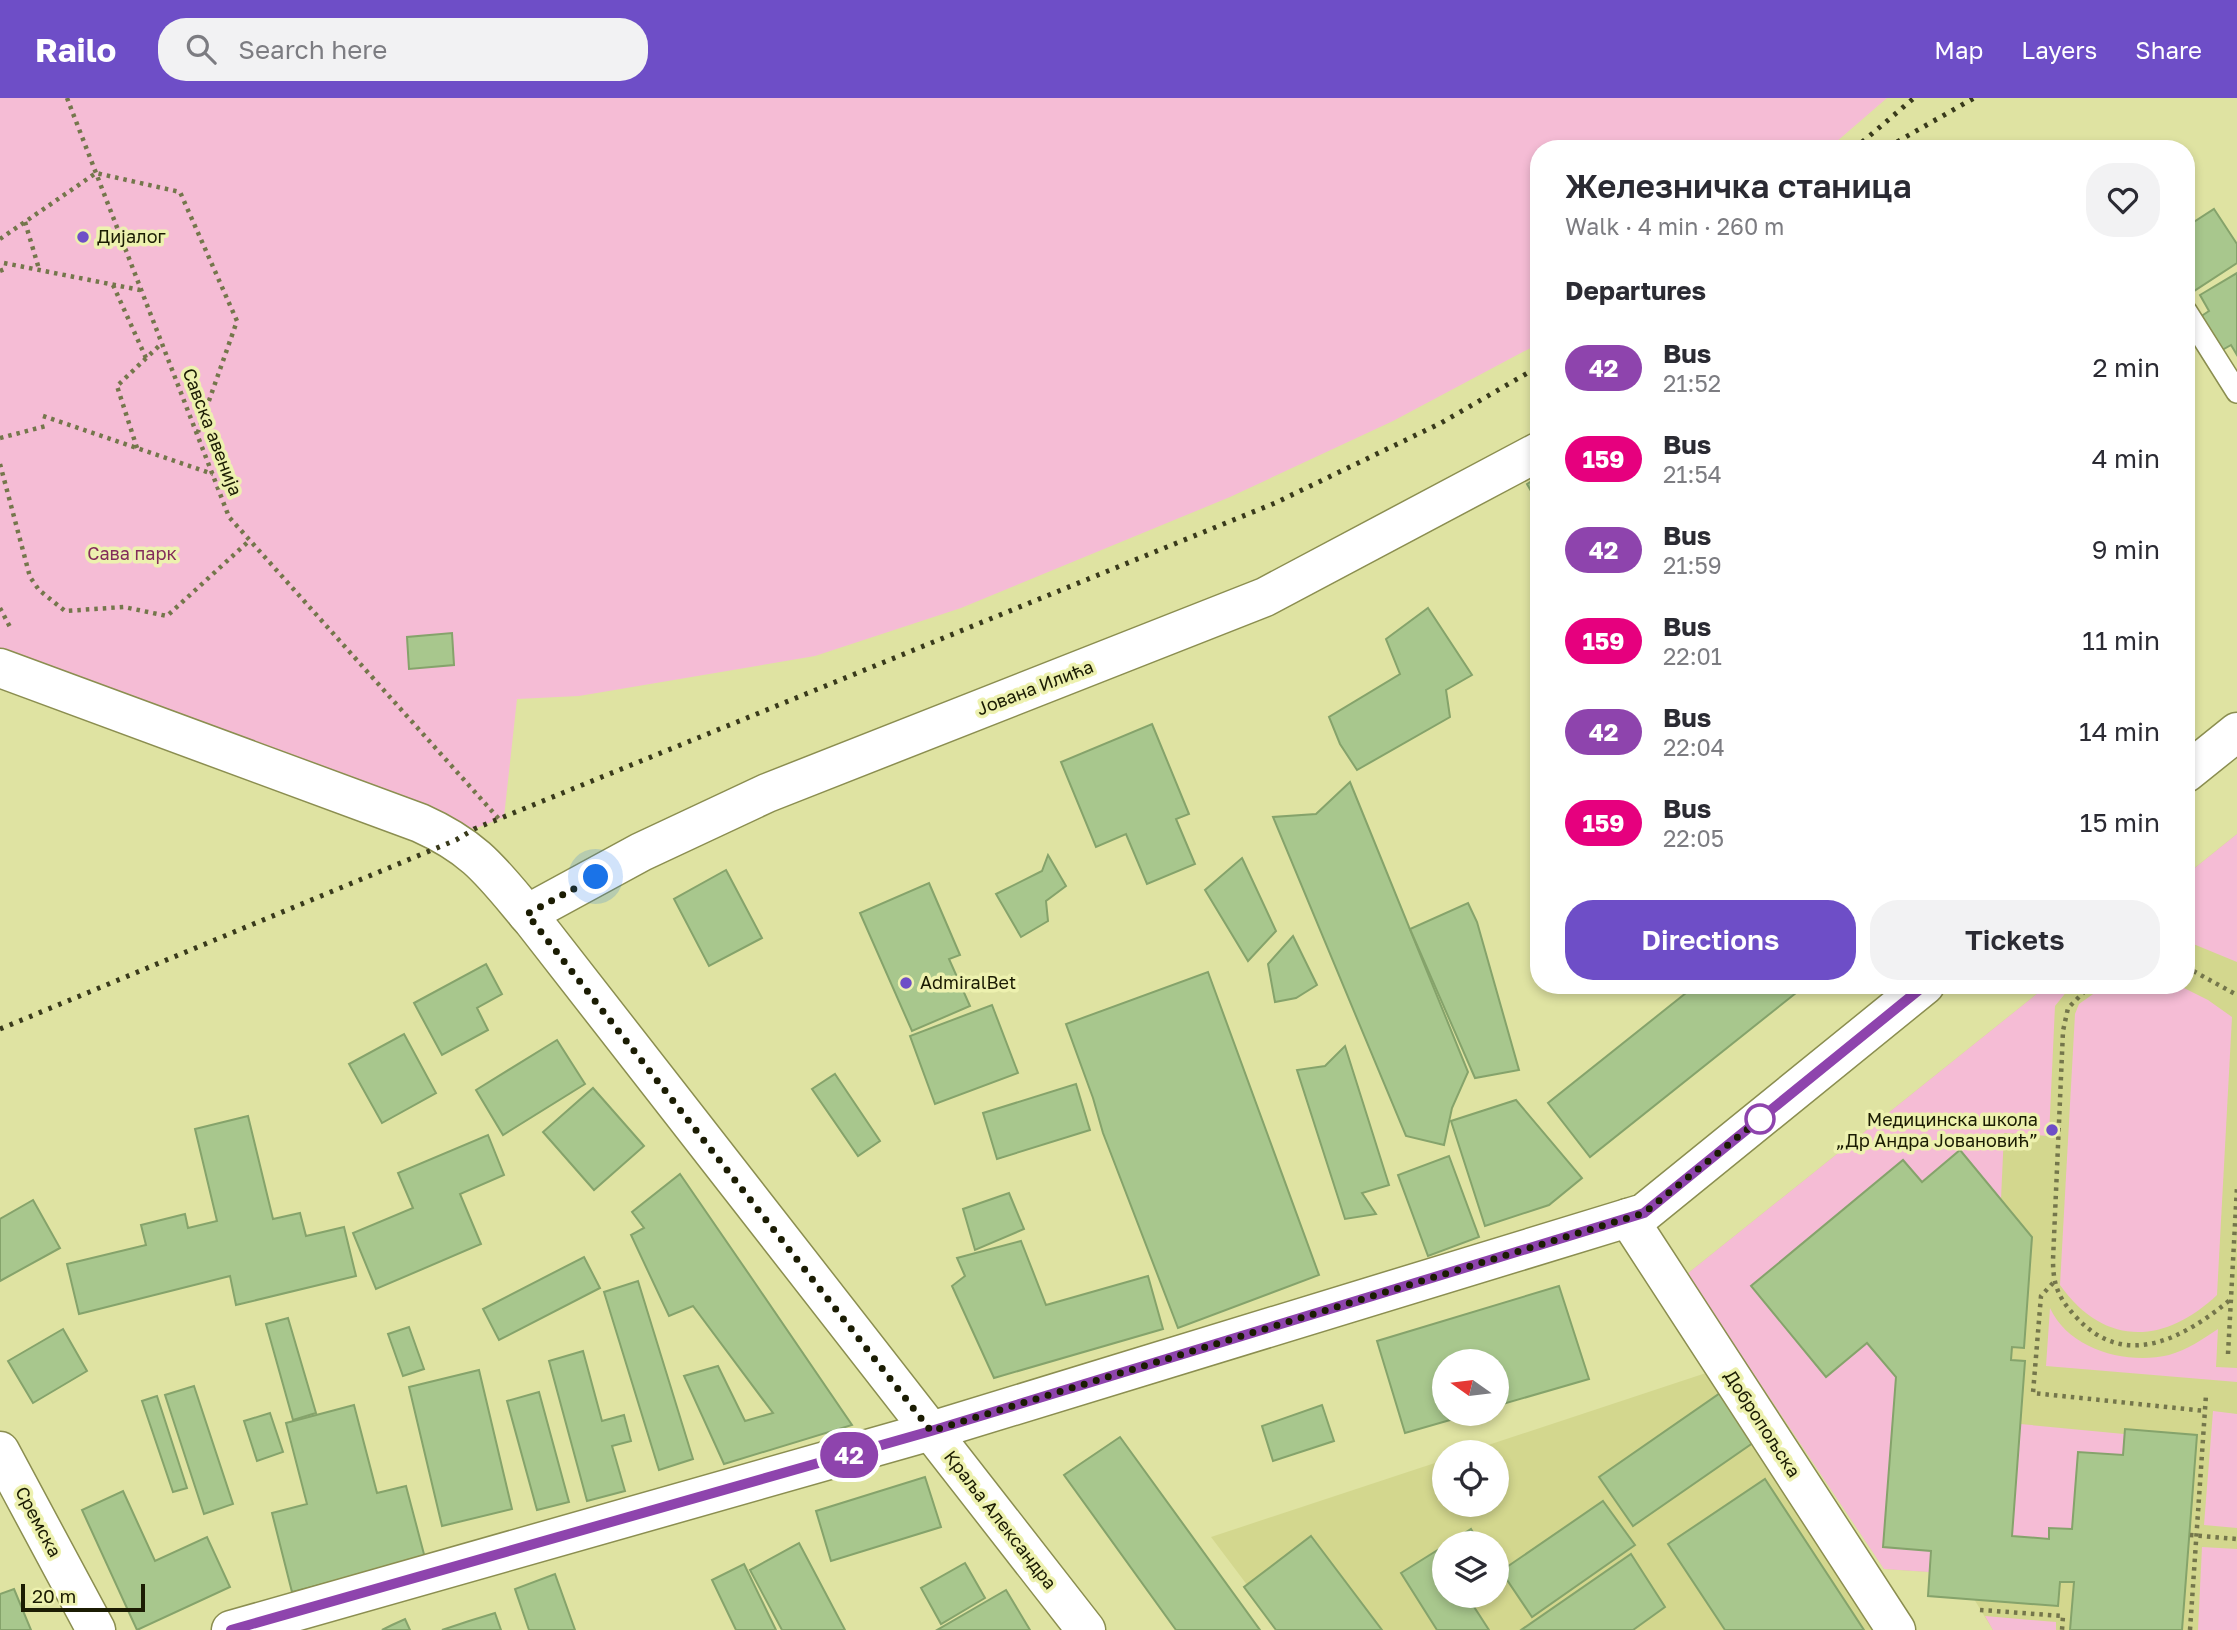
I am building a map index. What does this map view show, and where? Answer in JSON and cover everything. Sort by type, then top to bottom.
[{"type":"street","name":"Јована Илића","points":[[527,914],[641,852],[767,793],[1265,597],[1530,456]]},
{"type":"street","name":"Краља Александра","points":[[0,668],[420,823],[451,836],[480,858],[527,914],[1086,1630]]},
{"type":"street","points":[[231,1630],[931,1431],[1644,1213],[1914,994]]},
{"type":"street","name":"Добропољска","points":[[1628,1218],[1896,1630]]},
{"type":"street","name":"Сремска","points":[[0,1451],[96,1630]]},
{"type":"lane","points":[[2195,325],[2237,392]]},
{"type":"path","name":"Савска авенија","points":[[67,98],[229,517],[499,819]]},
{"type":"path","points":[[0,239],[96,173],[180,191],[237,321],[197,433]]},
{"type":"path","points":[[25,222],[39,269]]},
{"type":"path","points":[[4,262],[141,290]]},
{"type":"path","points":[[113,284],[146,358]]},
{"type":"path","points":[[137,449],[117,386],[162,343]]},
{"type":"path","points":[[43,416],[214,475]]},
{"type":"path","points":[[0,438],[46,426]]},
{"type":"path","points":[[0,464],[30,578],[39,590],[65,611],[124,607],[167,616],[250,540]]},
{"type":"path","points":[[2195,972],[2237,995]]},
{"type":"path","points":[[2082,994],[2068,1008],[2063,1031],[2053,1283],[2058,1296],[2094,1334],[2107,1340],[2142,1345],[2190,1331],[2231,1300]]},
{"type":"path","points":[[2228,1354],[2237,1187]]},
{"type":"path","points":[[2053,1283],[2041,1296],[2033,1393],[2205,1411]]},
{"type":"path","points":[[2190,1630],[2193,1535],[2206,1395]]},
{"type":"path","points":[[2193,1535],[2237,1539]]},
{"type":"path","points":[[1980,1610],[2063,1616],[2062,1630]]},
{"type":"shaded area","name":"Медицинска школа „Др Андра Јовановић”","points":[[2237,834],[2237,1630],[1993,1630],[1974,1599],[1928,1596],[1929,1572],[1884,1569],[1687,1274],[2037,994],[2195,994],[2195,868]]},
{"type":"shaded area","points":[[1715,1370],[1899,1630],[1281,1630],[1211,1537],[1432,1464],[1432,1517],[1509,1517],[1509,1440],[1503,1440]]},
{"type":"green space","name":"Сава парк","points":[[0,98],[1887,98],[1838,140],[1530,140],[1530,348],[1393,421],[1230,497],[961,608],[815,656],[579,696],[517,699],[504,817],[474,829],[296,756],[0,648]]},
{"type":"green space","points":[[2237,834],[2237,962],[2195,945],[2195,868]]},
{"type":"green space","points":[[2037,994],[2065,994],[2055,1006],[2049,1136],[2004,1133],[2001,1199],[1960,1150],[1922,1182],[1903,1160],[1751,1286],[1826,1377],[1867,1343],[1896,1377],[1883,1547],[1931,1551],[1929,1572],[1884,1569],[1687,1274]]},
{"type":"green space","points":[[2093,994],[2195,994],[2232,1017],[2217,1295],[2197,1311],[2156,1330],[2135,1332],[2115,1329],[2096,1320],[2077,1305],[2060,1285],[2075,1014],[2079,1004]]},
{"type":"green space","points":[[2050,1308],[2059,1322],[2085,1344],[2118,1356],[2153,1358],[2169,1355],[2195,1344],[2218,1329],[2216,1367],[2237,1368],[2237,1382],[2046,1366]]},
{"type":"green space","points":[[2213,1411],[2237,1414],[2237,1528],[2204,1525]]},
{"type":"green space","points":[[2020,1424],[2124,1434],[2123,1455],[2078,1452],[2072,1529],[2050,1528],[2049,1539],[2012,1536]]},
{"type":"green space","points":[[2202,1547],[2237,1549],[2237,1630],[2198,1630]]},
{"type":"green space","points":[[1985,1616],[2056,1622],[2056,1630],[1993,1630]]},
{"type":"building","points":[[2214,209],[2237,244],[2237,263],[2195,290],[2195,221]]},
{"type":"building","points":[[2237,273],[2237,355],[2231,345],[2217,353],[2197,319],[2209,311],[2200,295]]},
{"type":"building","points":[[1428,608],[1472,675],[1446,690],[1450,717],[1357,770],[1340,744],[1329,717],[1400,674],[1386,639]]},
{"type":"building","points":[[452,633],[454,665],[409,669],[407,637]]},
{"type":"building","points":[[1152,724],[1189,814],[1176,819],[1195,864],[1147,884],[1126,834],[1096,847],[1061,762]]},
{"type":"building","points":[[1350,782],[1468,1072],[1452,1108],[1444,1145],[1406,1136],[1273,817],[1316,814]]},
{"type":"building","points":[[1048,855],[1066,886],[1046,901],[1048,921],[1021,937],[996,894],[1042,871]]},
{"type":"building","points":[[1242,858],[1276,931],[1248,961],[1205,890]]},
{"type":"building","points":[[726,870],[762,938],[709,966],[674,899]]},
{"type":"building","points":[[929,883],[960,955],[949,959],[970,1006],[912,1031],[860,913]]},
{"type":"building","points":[[1468,903],[1477,922],[1519,1070],[1475,1078],[1410,929]]},
{"type":"building","points":[[1293,936],[1317,985],[1296,998],[1275,1002],[1268,964]]},
{"type":"building","points":[[486,964],[502,994],[477,1008],[488,1030],[442,1055],[414,1003]]},
{"type":"building","points":[[1208,972],[1319,1275],[1178,1328],[1103,1133],[1066,1024]]},
{"type":"building","points":[[1685,994],[1795,994],[1590,1157],[1548,1103]]},
{"type":"building","points":[[992,1005],[1018,1073],[935,1104],[910,1036]]},
{"type":"building","points":[[404,1034],[436,1093],[382,1123],[349,1064]]},
{"type":"building","points":[[557,1040],[585,1084],[503,1135],[476,1090]]},
{"type":"building","points":[[1345,1046],[1389,1185],[1362,1193],[1376,1214],[1345,1219],[1297,1070],[1325,1066]]},
{"type":"building","points":[[835,1074],[880,1141],[858,1156],[812,1089]]},
{"type":"building","points":[[1076,1084],[1090,1130],[997,1159],[983,1113]]},
{"type":"building","points":[[593,1088],[644,1146],[594,1190],[543,1132]]},
{"type":"building","points":[[1516,1100],[1582,1178],[1549,1205],[1485,1226],[1451,1121]]},
{"type":"building","points":[[248,1116],[273,1219],[300,1213],[306,1236],[344,1227],[356,1276],[236,1305],[230,1276],[79,1314],[67,1264],[146,1245],[141,1225],[185,1214],[188,1228],[217,1221],[195,1129]]},
{"type":"building","points":[[488,1135],[504,1175],[460,1194],[481,1244],[376,1289],[353,1233],[413,1208],[398,1173]]},
{"type":"building","points":[[1960,1150],[2032,1237],[2024,1348],[2012,1347],[2011,1360],[2025,1361],[2012,1536],[2049,1539],[2049,1528],[2072,1529],[2078,1452],[2123,1455],[2125,1429],[2197,1435],[2182,1630],[2070,1630],[2074,1582],[2060,1582],[2058,1606],[1928,1596],[1931,1551],[1883,1547],[1896,1377],[1867,1343],[1826,1377],[1751,1286],[1903,1160],[1922,1182]]},
{"type":"building","points":[[1449,1156],[1479,1237],[1428,1256],[1398,1175]]},
{"type":"building","points":[[680,1174],[852,1425],[724,1464],[684,1376],[718,1366],[745,1421],[773,1413],[693,1306],[669,1316],[631,1235],[644,1228],[632,1212]]},
{"type":"building","points":[[1009,1193],[1024,1229],[975,1250],[963,1209]]},
{"type":"building","points":[[33,1200],[60,1248],[0,1281],[0,1219]]},
{"type":"building","points":[[1021,1241],[1046,1305],[1148,1276],[1163,1329],[994,1378],[952,1286],[965,1276],[957,1258]]},
{"type":"building","points":[[584,1257],[600,1288],[499,1340],[483,1309]]},
{"type":"building","points":[[638,1281],[693,1459],[659,1470],[604,1292]]},
{"type":"building","points":[[1559,1286],[1589,1379],[1509,1402],[1509,1349],[1432,1349],[1432,1425],[1405,1433],[1377,1341]]},
{"type":"building","points":[[288,1318],[316,1413],[293,1420],[266,1324]]},
{"type":"building","points":[[409,1327],[424,1369],[403,1376],[388,1334]]},
{"type":"building","points":[[63,1329],[87,1371],[33,1403],[8,1361]]},
{"type":"building","points":[[583,1351],[602,1421],[624,1415],[631,1441],[612,1446],[625,1491],[587,1501],[549,1361]]},
{"type":"building","points":[[479,1370],[512,1509],[442,1526],[409,1387]]},
{"type":"building","points":[[194,1386],[233,1504],[204,1514],[165,1395]]},
{"type":"building","points":[[1726,1389],[1760,1438],[1633,1526],[1599,1477]]},
{"type":"building","points":[[539,1392],[569,1502],[537,1510],[507,1401]]},
{"type":"building","points":[[157,1396],[187,1488],[173,1492],[142,1401]]},
{"type":"building","points":[[354,1405],[377,1493],[406,1486],[425,1558],[292,1592],[272,1513],[307,1504],[286,1423]]},
{"type":"building","points":[[1322,1405],[1334,1441],[1273,1461],[1262,1426]]},
{"type":"building","points":[[270,1413],[283,1452],[257,1461],[244,1421]]},
{"type":"building","points":[[1120,1437],[1260,1630],[1176,1630],[1064,1475]]},
{"type":"building","points":[[925,1477],[941,1527],[831,1561],[816,1511]]},
{"type":"building","points":[[1765,1479],[1864,1630],[1725,1630],[1668,1544]]},
{"type":"building","points":[[123,1491],[155,1561],[207,1537],[230,1587],[137,1630],[82,1510]]},
{"type":"building","points":[[1603,1501],[1635,1545],[1532,1617],[1509,1583],[1509,1566]]},
{"type":"building","points":[[1311,1536],[1382,1630],[1276,1630],[1244,1587]]},
{"type":"building","points":[[799,1543],[845,1630],[782,1630],[750,1570]]},
{"type":"building","points":[[1432,1554],[1432,1608],[1475,1608],[1489,1630],[1437,1630],[1401,1573]]},
{"type":"building","points":[[1631,1554],[1665,1607],[1633,1630],[1521,1630]]},
{"type":"building","points":[[965,1563],[985,1598],[941,1624],[921,1588]]},
{"type":"building","points":[[744,1564],[776,1630],[736,1630],[712,1580]]},
{"type":"building","points":[[555,1574],[575,1630],[529,1630],[515,1589]]},
{"type":"building","points":[[14,1589],[31,1630],[0,1630],[0,1594]]},
{"type":"building","points":[[1006,1590],[1030,1630],[937,1630]]},
{"type":"building","points":[[495,1613],[501,1630],[442,1630],[469,1621]]},
{"type":"building","points":[[405,1619],[410,1630],[382,1630],[392,1625]]},
{"type":"railway","points":[[1865,140],[1914,98]]},
{"type":"railway","points":[[1900,140],[1974,98]]},
{"type":"railway","points":[[0,1029],[456,840],[474,829],[1275,503],[1441,423],[1530,372]]},
{"type":"bus line","name":"42","points":[[231,1630],[931,1431],[1644,1213],[1914,994]]},
{"type":"place","name":"Дијалог","points":[[83,237]]},
{"type":"place","name":"AdmiralBet","points":[[906,983]]},
{"type":"place","name":"Медицинска школа „Др Андра Јовановић”","points":[[2052,1130]]},
{"type":"route","points":[[596,877],[527,914],[931,1431],[1644,1213],[1760,1119]]}]
